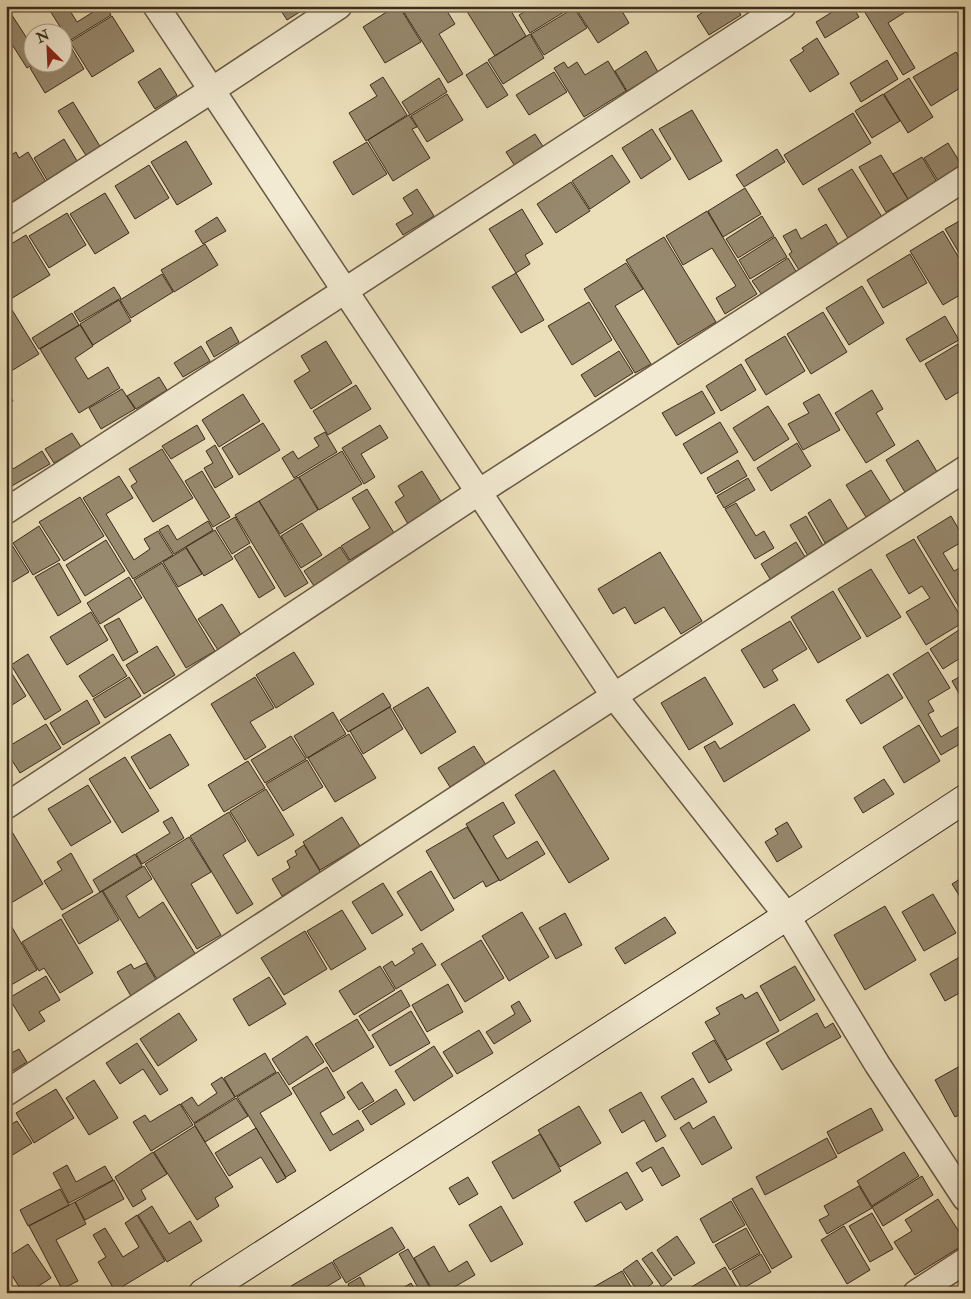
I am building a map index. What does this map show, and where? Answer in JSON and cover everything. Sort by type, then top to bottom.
[{"type":"street","points":[[156,6],[614,696],[787,916],[877,1064],[965,1198]]},
{"type":"street","points":[[6,222],[339,6]]},
{"type":"street","points":[[6,510],[783,6]]},
{"type":"street","points":[[6,806],[479,492],[965,178]]},
{"type":"street","points":[[6,1093],[614,696],[965,470]]},
{"type":"street","points":[[202,1293],[965,800]]},
{"type":"street","points":[[916,1293],[965,1261]]},
{"type":"building","points":[[6,6],[22,31],[22,60],[6,35]]},
{"type":"building","points":[[47,6],[67,6],[77,22],[103,6],[106,6],[111,15],[72,39],[72,22],[57,22]]},
{"type":"building","points":[[278,6],[309,6],[287,20]]},
{"type":"building","points":[[396,6],[399,6],[421,42],[385,63],[363,27]]},
{"type":"building","points":[[400,6],[444,6],[455,24],[439,34],[463,74],[448,83]]},
{"type":"building","points":[[473,6],[508,6],[526,36],[495,56],[466,10]]},
{"type":"building","points":[[534,6],[572,7],[530,33],[519,15]]},
{"type":"building","points":[[581,6],[619,6],[629,23],[598,43],[576,9]]},
{"type":"building","points":[[713,6],[736,6],[741,15],[709,35],[697,16]]},
{"type":"building","points":[[744,6],[757,6],[757,7],[748,13]]},
{"type":"building","points":[[842,6],[852,6],[859,17],[825,38],[816,22]]},
{"type":"building","points":[[861,6],[908,6],[910,9],[888,23],[915,68],[903,75]]},
{"type":"building","points":[[574,8],[587,28],[544,55],[531,34]]},
{"type":"building","points":[[112,16],[134,51],[92,77],[72,45],[72,41]]},
{"type":"building","points":[[530,34],[544,58],[503,84],[488,60]]},
{"type":"building","points":[[817,38],[839,74],[810,92],[790,60],[804,51],[802,48]]},
{"type":"building","points":[[72,49],[84,69],[45,93],[32,72],[72,72]]},
{"type":"building","points":[[646,51],[658,72],[627,91],[615,71]]},
{"type":"building","points":[[956,52],[965,66],[965,85],[931,106],[913,77]]},
{"type":"building","points":[[887,60],[898,79],[861,102],[850,83]]},
{"type":"building","points":[[608,61],[626,91],[584,117],[554,68],[564,62],[568,68],[577,62],[585,75]]},
{"type":"building","points":[[487,62],[508,95],[487,108],[466,75]]},
{"type":"building","points":[[160,68],[177,95],[155,109],[138,82]]},
{"type":"building","points":[[554,72],[567,92],[529,115],[516,95]]},
{"type":"building","points":[[383,77],[407,115],[366,141],[349,113],[377,96],[370,85]]},
{"type":"building","points":[[439,78],[447,92],[410,115],[402,102]]},
{"type":"building","points":[[909,78],[933,117],[908,133],[884,94]]},
{"type":"building","points":[[447,94],[463,120],[427,142],[411,116]]},
{"type":"building","points":[[883,94],[900,121],[872,138],[855,111]]},
{"type":"building","points":[[73,102],[101,148],[87,157],[58,111]]},
{"type":"building","points":[[692,110],[722,161],[689,180],[659,129]]},
{"type":"building","points":[[853,113],[871,143],[803,185],[784,155]]},
{"type":"building","points":[[409,115],[417,127],[412,129],[430,158],[393,181],[368,140]]},
{"type":"building","points":[[652,129],[671,159],[641,179],[622,148]]},
{"type":"building","points":[[535,134],[544,148],[515,166],[506,152]]},
{"type":"building","points":[[64,139],[77,161],[47,180],[34,158]]},
{"type":"building","points":[[186,141],[212,184],[177,205],[151,162]]},
{"type":"building","points":[[367,142],[387,174],[353,195],[333,162]]},
{"type":"building","points":[[948,143],[964,169],[940,184],[924,158]]},
{"type":"building","points":[[777,149],[785,162],[744,187],[736,175]]},
{"type":"building","points":[[16,152],[19,158],[28,152],[46,182],[6,206],[6,166],[8,165],[6,158]]},
{"type":"building","points":[[612,155],[630,182],[590,209],[572,181]]},
{"type":"building","points":[[881,155],[908,199],[886,212],[859,167]]},
{"type":"building","points":[[922,157],[937,182],[908,199],[893,174]]},
{"type":"building","points":[[149,165],[169,198],[135,219],[115,186]]},
{"type":"building","points":[[852,169],[882,217],[848,238],[818,189]]},
{"type":"building","points":[[571,182],[590,211],[556,233],[537,204]]},
{"type":"building","points":[[745,188],[761,214],[723,237],[708,211]]},
{"type":"building","points":[[417,189],[434,216],[403,235],[396,224],[413,214],[403,198]]},
{"type":"building","points":[[105,193],[129,233],[95,254],[70,214]]},
{"type":"building","points":[[522,209],[543,244],[525,255],[530,264],[516,273],[489,229]]},
{"type":"building","points":[[707,211],[757,294],[725,314],[716,298],[736,286],[712,248],[683,265],[666,236]]},
{"type":"building","points":[[67,213],[86,245],[49,268],[29,236]]},
{"type":"building","points":[[762,216],[774,236],[738,258],[726,239]]},
{"type":"building","points":[[217,217],[226,231],[203,244],[195,231]]},
{"type":"building","points":[[965,218],[965,263],[945,229]]},
{"type":"building","points":[[826,224],[839,246],[799,270],[789,254],[792,252],[783,236],[796,229],[801,239]]},
{"type":"building","points":[[943,231],[965,268],[965,292],[943,305],[910,251]]},
{"type":"building","points":[[26,235],[50,275],[9,300],[6,295],[6,247]]},
{"type":"building","points":[[664,237],[716,322],[678,345],[626,260]]},
{"type":"building","points":[[775,237],[787,257],[750,279],[739,260]]},
{"type":"building","points":[[205,244],[218,265],[174,292],[161,270]]},
{"type":"building","points":[[910,254],[927,283],[883,308],[867,280]]},
{"type":"building","points":[[788,258],[797,273],[762,295],[752,281]]},
{"type":"building","points":[[626,263],[643,289],[615,306],[651,364],[635,373],[584,289]]},
{"type":"building","points":[[516,273],[544,320],[521,333],[492,287]]},
{"type":"building","points":[[162,274],[173,292],[131,318],[120,300]]},
{"type":"building","points":[[862,286],[884,323],[849,345],[826,308]]},
{"type":"building","points":[[114,287],[121,298],[80,322],[74,312]]},
{"type":"building","points":[[6,300],[39,354],[8,373],[6,370]]},
{"type":"building","points":[[119,300],[131,321],[93,345],[80,324]]},
{"type":"building","points":[[589,302],[612,340],[572,365],[548,326]]},
{"type":"building","points":[[823,312],[847,352],[811,374],[787,334]]},
{"type":"building","points":[[72,313],[79,325],[39,349],[32,338]]},
{"type":"building","points":[[945,316],[959,340],[920,362],[906,339]]},
{"type":"building","points":[[80,325],[93,346],[75,358],[88,379],[108,367],[120,388],[79,413],[40,349]]},
{"type":"building","points":[[231,327],[239,342],[214,357],[206,342]]},
{"type":"building","points":[[785,336],[805,371],[766,395],[745,360]]},
{"type":"building","points":[[326,341],[352,383],[311,409],[294,381],[310,371],[301,356]]},
{"type":"building","points":[[958,344],[965,355],[965,388],[946,400],[925,364]]},
{"type":"building","points":[[201,346],[210,361],[183,377],[174,363]]},
{"type":"building","points":[[619,351],[633,373],[595,397],[581,375]]},
{"type":"building","points":[[741,364],[756,390],[721,411],[706,386]]},
{"type":"building","points":[[159,377],[167,390],[136,409],[127,396]]},
{"type":"building","points":[[356,385],[371,409],[328,435],[313,411]]},
{"type":"building","points":[[122,389],[135,409],[101,429],[89,408]]},
{"type":"building","points":[[6,390],[13,401],[6,406]]},
{"type":"building","points":[[872,390],[883,409],[876,413],[895,445],[866,463],[835,413]]},
{"type":"building","points":[[702,391],[715,413],[676,436],[662,413]]},
{"type":"building","points":[[243,394],[260,421],[219,447],[202,420]]},
{"type":"building","points":[[819,394],[840,430],[803,450],[788,424],[809,413],[803,403]]},
{"type":"building","points":[[768,406],[789,439],[754,461],[733,428]]},
{"type":"building","points":[[720,422],[738,452],[701,474],[683,444]]},
{"type":"building","points":[[263,423],[280,450],[239,475],[222,448]]},
{"type":"building","points":[[197,425],[205,439],[171,459],[162,446]]},
{"type":"building","points":[[380,425],[388,438],[361,454],[375,477],[364,484],[342,448]]},
{"type":"building","points":[[325,432],[337,452],[294,478],[282,458],[293,451],[298,459],[319,446],[314,438]]},
{"type":"building","points":[[72,433],[81,447],[54,463],[45,449]]},
{"type":"building","points":[[918,440],[942,480],[909,499],[886,460]]},
{"type":"building","points":[[797,443],[811,466],[771,491],[757,468]]},
{"type":"building","points":[[215,445],[233,477],[215,488],[204,468],[213,463],[206,451]]},
{"type":"building","points":[[162,449],[193,498],[153,522],[131,486],[137,482],[129,469]]},
{"type":"building","points":[[42,451],[50,464],[10,487],[6,481],[6,458],[13,469]]},
{"type":"building","points":[[342,451],[362,484],[319,510],[299,477]]},
{"type":"building","points":[[738,460],[747,476],[716,494],[707,478]]},
{"type":"building","points":[[871,470],[891,502],[866,517],[846,485]]},
{"type":"building","points":[[202,471],[230,517],[213,527],[185,481]]},
{"type":"building","points":[[422,471],[442,503],[408,524],[395,502],[404,496],[398,486]]},
{"type":"building","points":[[119,476],[133,498],[106,514],[134,560],[150,549],[144,539],[158,531],[173,555],[133,579],[83,498]]},
{"type":"building","points":[[298,477],[318,510],[280,534],[259,501]]},
{"type":"building","points":[[748,478],[755,490],[724,508],[717,496]]},
{"type":"building","points":[[367,489],[394,533],[350,560],[341,546],[370,528],[352,498]]},
{"type":"building","points":[[80,497],[104,536],[64,561],[39,522]]},
{"type":"building","points":[[830,499],[848,529],[825,543],[808,513]]},
{"type":"building","points":[[259,501],[308,583],[285,597],[235,515]]},
{"type":"building","points":[[736,503],[756,536],[764,531],[774,548],[755,559],[725,509]]},
{"type":"building","points":[[806,516],[824,547],[808,556],[790,525]]},
{"type":"building","points":[[951,516],[965,540],[943,553],[954,571],[965,565],[965,617],[917,537]]},
{"type":"building","points":[[235,517],[250,543],[232,554],[216,528]]},
{"type":"building","points":[[208,521],[213,530],[174,554],[159,530],[168,525],[177,540]]},
{"type":"building","points":[[302,523],[322,555],[301,568],[281,536]]},
{"type":"building","points":[[39,526],[60,560],[33,575],[13,543]]},
{"type":"building","points":[[215,530],[233,559],[204,576],[186,547]]},
{"type":"building","points":[[914,539],[964,622],[926,645],[906,612],[930,598],[922,586],[909,594],[886,555]]},
{"type":"building","points":[[106,540],[125,571],[85,596],[66,565]]},
{"type":"building","points":[[796,542],[807,560],[772,582],[761,564]]},
{"type":"building","points":[[12,545],[29,572],[6,586],[6,548]]},
{"type":"building","points":[[250,546],[275,588],[259,598],[234,556]]},
{"type":"building","points":[[340,547],[350,562],[314,586],[304,571]]},
{"type":"building","points":[[186,548],[202,574],[178,587],[163,562]]},
{"type":"building","points":[[660,552],[702,621],[681,634],[664,607],[635,624],[625,607],[613,614],[598,589]]},
{"type":"building","points":[[59,563],[81,602],[58,616],[35,577]]},
{"type":"building","points":[[162,563],[215,651],[186,668],[134,580]]},
{"type":"building","points":[[871,569],[901,617],[867,637],[838,589]]},
{"type":"building","points":[[129,577],[142,598],[100,624],[87,603]]},
{"type":"building","points":[[833,591],[861,638],[818,663],[791,617]]},
{"type":"building","points":[[222,604],[241,635],[218,650],[198,619]]},
{"type":"building","points":[[91,612],[108,640],[67,665],[50,637]]},
{"type":"building","points":[[119,618],[138,652],[123,661],[104,626]]},
{"type":"building","points":[[790,621],[807,649],[772,670],[778,680],[764,688],[741,650]]},
{"type":"building","points":[[965,626],[965,655],[943,669],[930,649]]},
{"type":"building","points":[[157,646],[175,675],[144,694],[126,665]]},
{"type":"building","points":[[294,652],[314,684],[276,708],[256,675]]},
{"type":"building","points":[[928,652],[950,688],[928,701],[934,711],[928,714],[941,737],[965,723],[965,741],[941,755],[893,674]]},
{"type":"building","points":[[28,654],[61,710],[45,720],[11,665]]},
{"type":"building","points":[[113,654],[127,676],[93,697],[79,676]]},
{"type":"building","points":[[9,669],[26,696],[6,709],[6,671]]},
{"type":"building","points":[[888,674],[903,698],[861,724],[846,700]]},
{"type":"building","points":[[965,674],[965,704],[952,681]]},
{"type":"building","points":[[129,677],[141,696],[105,718],[93,699]]},
{"type":"building","points":[[255,677],[274,708],[250,722],[266,747],[245,760],[211,704]]},
{"type":"building","points":[[705,677],[733,724],[689,750],[661,703]]},
{"type":"building","points":[[428,687],[456,732],[421,754],[393,708]]},
{"type":"building","points":[[383,693],[391,706],[348,732],[340,720]]},
{"type":"building","points":[[87,700],[100,723],[63,745],[50,723]]},
{"type":"building","points":[[794,704],[810,730],[724,782],[704,747],[715,741],[720,749]]},
{"type":"building","points":[[390,707],[403,729],[363,754],[350,731]]},
{"type":"building","points":[[333,712],[346,734],[307,758],[294,736]]},
{"type":"building","points":[[46,724],[61,748],[20,773],[6,748]]},
{"type":"building","points":[[919,725],[940,761],[904,783],[883,747]]},
{"type":"building","points":[[170,734],[189,765],[150,789],[131,757]]},
{"type":"building","points":[[349,734],[376,778],[335,802],[308,758]]},
{"type":"building","points":[[291,736],[306,759],[265,783],[251,760]]},
{"type":"building","points":[[474,746],[486,765],[450,787],[438,768]]},
{"type":"building","points":[[125,757],[159,811],[122,833],[89,779]]},
{"type":"building","points":[[307,760],[323,787],[283,811],[266,784]]},
{"type":"building","points":[[248,761],[265,788],[224,812],[208,785]]},
{"type":"building","points":[[554,770],[609,859],[569,883],[515,795]]},
{"type":"building","points":[[884,779],[894,794],[863,813],[854,798]]},
{"type":"building","points":[[88,785],[111,822],[71,846],[48,809]]},
{"type":"building","points":[[266,789],[294,835],[258,856],[230,811]]},
{"type":"building","points":[[503,802],[515,823],[493,836],[507,859],[537,841],[545,854],[500,881],[466,824]]},
{"type":"building","points":[[229,812],[246,841],[223,855],[253,904],[237,914],[190,836]]},
{"type":"building","points":[[172,817],[184,838],[142,864],[136,854],[170,833],[163,822]]},
{"type":"building","points":[[342,817],[360,846],[320,870],[303,842]]},
{"type":"building","points":[[787,822],[802,847],[777,862],[765,842],[778,834],[775,829]]},
{"type":"building","points":[[467,827],[499,880],[486,887],[483,881],[454,899],[426,851]]},
{"type":"building","points":[[11,830],[43,884],[6,906],[6,833]]},
{"type":"building","points":[[189,837],[211,872],[191,884],[221,935],[197,949],[145,864]]},
{"type":"building","points":[[304,845],[321,873],[282,896],[272,879],[290,868],[287,861],[297,855],[295,851]]},
{"type":"building","points":[[71,853],[93,892],[62,910],[44,881],[62,870],[57,862]]},
{"type":"building","points":[[135,854],[142,866],[100,892],[93,880]]},
{"type":"building","points":[[144,866],[152,879],[126,896],[139,918],[163,902],[199,960],[160,984],[103,891]]},
{"type":"building","points":[[431,871],[454,910],[421,931],[397,892]]},
{"type":"building","points":[[965,876],[965,905],[952,884]]},
{"type":"building","points":[[383,883],[403,915],[372,934],[352,902]]},
{"type":"building","points":[[102,891],[119,920],[79,944],[62,915]]},
{"type":"building","points":[[933,894],[956,933],[924,951],[902,912]]},
{"type":"building","points":[[885,906],[916,960],[865,990],[834,935]]},
{"type":"building","points":[[342,910],[366,949],[331,970],[307,931]]},
{"type":"building","points":[[522,912],[549,957],[509,981],[482,936]]},
{"type":"building","points":[[565,913],[582,945],[556,959],[539,928]]},
{"type":"building","points":[[6,917],[37,970],[6,988]]},
{"type":"building","points":[[665,917],[676,933],[625,964],[615,948]]},
{"type":"building","points":[[61,919],[93,973],[60,993],[44,968],[39,971],[22,942]]},
{"type":"building","points":[[305,931],[327,969],[284,995],[261,958]]},
{"type":"building","points":[[481,940],[504,978],[465,1002],[441,964]]},
{"type":"building","points":[[422,943],[436,965],[396,989],[383,967],[392,961],[395,966],[415,953],[412,949]]},
{"type":"building","points":[[965,954],[965,990],[945,1001],[930,974]]},
{"type":"building","points":[[146,963],[158,983],[132,998],[117,972],[131,964],[134,969]]},
{"type":"building","points":[[380,966],[395,990],[354,1015],[339,991]]},
{"type":"building","points":[[795,966],[815,1000],[780,1021],[760,986]]},
{"type":"building","points":[[46,976],[60,1000],[39,1012],[45,1021],[29,1031],[9,998]]},
{"type":"building","points":[[269,977],[286,1004],[249,1026],[233,999]]},
{"type":"building","points":[[448,984],[463,1012],[427,1032],[412,1005]]},
{"type":"building","points":[[401,990],[410,1006],[369,1031],[359,1016]]},
{"type":"building","points":[[757,992],[779,1031],[727,1060],[705,1022],[720,1014],[716,1008],[742,994],[745,999]]},
{"type":"building","points":[[519,1001],[531,1021],[494,1044],[486,1032],[515,1014],[511,1006]]},
{"type":"building","points":[[411,1011],[430,1043],[390,1066],[372,1035]]},
{"type":"building","points":[[179,1013],[197,1040],[158,1066],[140,1039]]},
{"type":"building","points":[[817,1013],[825,1028],[833,1023],[841,1037],[782,1070],[766,1043]]},
{"type":"building","points":[[357,1019],[374,1047],[333,1072],[315,1044]]},
{"type":"building","points":[[479,1030],[493,1053],[457,1074],[443,1052]]},
{"type":"building","points":[[307,1036],[324,1062],[289,1085],[272,1059]]},
{"type":"building","points":[[714,1040],[732,1070],[709,1083],[692,1053]]},
{"type":"building","points":[[137,1043],[168,1090],[160,1095],[143,1069],[120,1084],[106,1063]]},
{"type":"building","points":[[434,1046],[453,1076],[414,1101],[395,1071]]},
{"type":"building","points":[[19,1049],[27,1062],[6,1075],[6,1056]]},
{"type":"building","points":[[265,1053],[276,1072],[235,1097],[224,1078]]},
{"type":"building","points":[[962,1065],[965,1071],[965,1112],[955,1117],[935,1080]]},
{"type":"building","points":[[327,1067],[345,1098],[320,1113],[333,1135],[358,1120],[364,1130],[330,1151],[292,1088]]},
{"type":"building","points":[[278,1072],[292,1094],[260,1113],[296,1171],[286,1177],[237,1097]]},
{"type":"building","points":[[222,1077],[235,1097],[194,1123],[181,1104],[192,1097],[198,1106],[217,1093],[211,1084]]},
{"type":"building","points":[[693,1078],[707,1102],[675,1120],[661,1097]]},
{"type":"building","points":[[94,1080],[118,1118],[89,1135],[66,1098]]},
{"type":"building","points":[[362,1082],[374,1101],[359,1110],[347,1092]]},
{"type":"building","points":[[56,1089],[74,1118],[34,1143],[16,1113]]},
{"type":"building","points":[[396,1089],[405,1104],[371,1125],[362,1111]]},
{"type":"building","points":[[641,1092],[666,1136],[656,1142],[644,1120],[622,1133],[609,1110]]},
{"type":"building","points":[[236,1098],[248,1116],[205,1142],[194,1124]]},
{"type":"building","points":[[180,1104],[193,1125],[151,1151],[133,1122],[145,1115],[150,1122]]},
{"type":"building","points":[[579,1106],[601,1143],[560,1167],[538,1130]]},
{"type":"building","points":[[871,1108],[883,1130],[838,1154],[827,1132]]},
{"type":"building","points":[[714,1116],[732,1148],[702,1165],[680,1128],[689,1122],[693,1129]]},
{"type":"building","points":[[17,1121],[32,1143],[6,1159],[6,1127]]},
{"type":"building","points":[[195,1126],[233,1187],[215,1198],[219,1206],[197,1220],[154,1152]]},
{"type":"building","points":[[256,1128],[286,1178],[277,1183],[261,1157],[229,1176],[215,1153]]},
{"type":"building","points":[[540,1134],[561,1171],[513,1199],[492,1162]]},
{"type":"building","points":[[827,1138],[837,1157],[765,1195],[756,1177]]},
{"type":"building","points":[[663,1147],[680,1176],[662,1186],[651,1167],[642,1172],[636,1163]]},
{"type":"building","points":[[153,1152],[167,1174],[141,1190],[146,1199],[133,1207],[115,1177]]},
{"type":"building","points":[[904,1152],[919,1176],[872,1206],[857,1181]]},
{"type":"building","points":[[67,1165],[76,1182],[105,1166],[113,1180],[69,1203],[53,1173]]},
{"type":"building","points":[[627,1172],[643,1200],[626,1210],[621,1202],[586,1222],[574,1202]]},
{"type":"building","points":[[922,1176],[933,1195],[883,1226],[872,1207]]},
{"type":"building","points":[[468,1177],[478,1194],[459,1205],[449,1188]]},
{"type":"building","points":[[114,1180],[124,1199],[85,1220],[75,1202]]},
{"type":"building","points":[[859,1186],[872,1208],[827,1234],[819,1220],[829,1215],[824,1206]]},
{"type":"building","points":[[752,1188],[792,1257],[772,1269],[732,1199]]},
{"type":"building","points":[[60,1189],[69,1205],[28,1226],[20,1210]]},
{"type":"building","points":[[938,1199],[965,1241],[965,1244],[915,1275],[894,1242],[912,1231],[905,1220]]},
{"type":"building","points":[[731,1201],[745,1225],[713,1243],[700,1219]]},
{"type":"building","points":[[75,1202],[86,1224],[56,1240],[78,1281],[62,1289],[29,1226]]},
{"type":"building","points":[[152,1206],[169,1234],[190,1221],[202,1241],[167,1262],[138,1215]]},
{"type":"building","points":[[501,1206],[523,1244],[491,1262],[469,1225]]},
{"type":"building","points":[[872,1213],[893,1249],[870,1262],[849,1226]]},
{"type":"building","points":[[137,1215],[165,1261],[115,1291],[98,1262],[106,1257],[93,1235],[105,1228],[123,1257],[139,1247],[125,1223]]},
{"type":"building","points":[[844,1226],[870,1270],[847,1284],[821,1240]]},
{"type":"building","points":[[392,1227],[405,1248],[346,1283],[333,1261]]},
{"type":"building","points":[[746,1228],[760,1253],[730,1270],[715,1245]]},
{"type":"building","points":[[677,1236],[695,1263],[674,1276],[657,1250]]},
{"type":"building","points":[[28,1244],[51,1278],[28,1293],[23,1293],[6,1266],[6,1258]]},
{"type":"building","points":[[434,1246],[449,1272],[467,1261],[475,1275],[444,1293],[434,1293],[414,1258]]},
{"type":"building","points":[[408,1249],[433,1293],[421,1293],[399,1254]]},
{"type":"building","points":[[652,1252],[672,1279],[662,1287],[642,1259]]},
{"type":"building","points":[[761,1254],[771,1272],[742,1289],[732,1271]]},
{"type":"building","points":[[637,1260],[653,1283],[639,1293],[623,1270]]},
{"type":"building","points":[[332,1262],[341,1278],[316,1293],[295,1293],[291,1286]]},
{"type":"building","points":[[725,1267],[740,1293],[683,1293],[683,1292]]},
{"type":"building","points":[[622,1271],[631,1287],[621,1293],[583,1293]]},
{"type":"building","points":[[360,1277],[368,1293],[352,1293],[348,1284]]},
{"type":"building","points":[[411,1283],[417,1293],[395,1293]]}]
